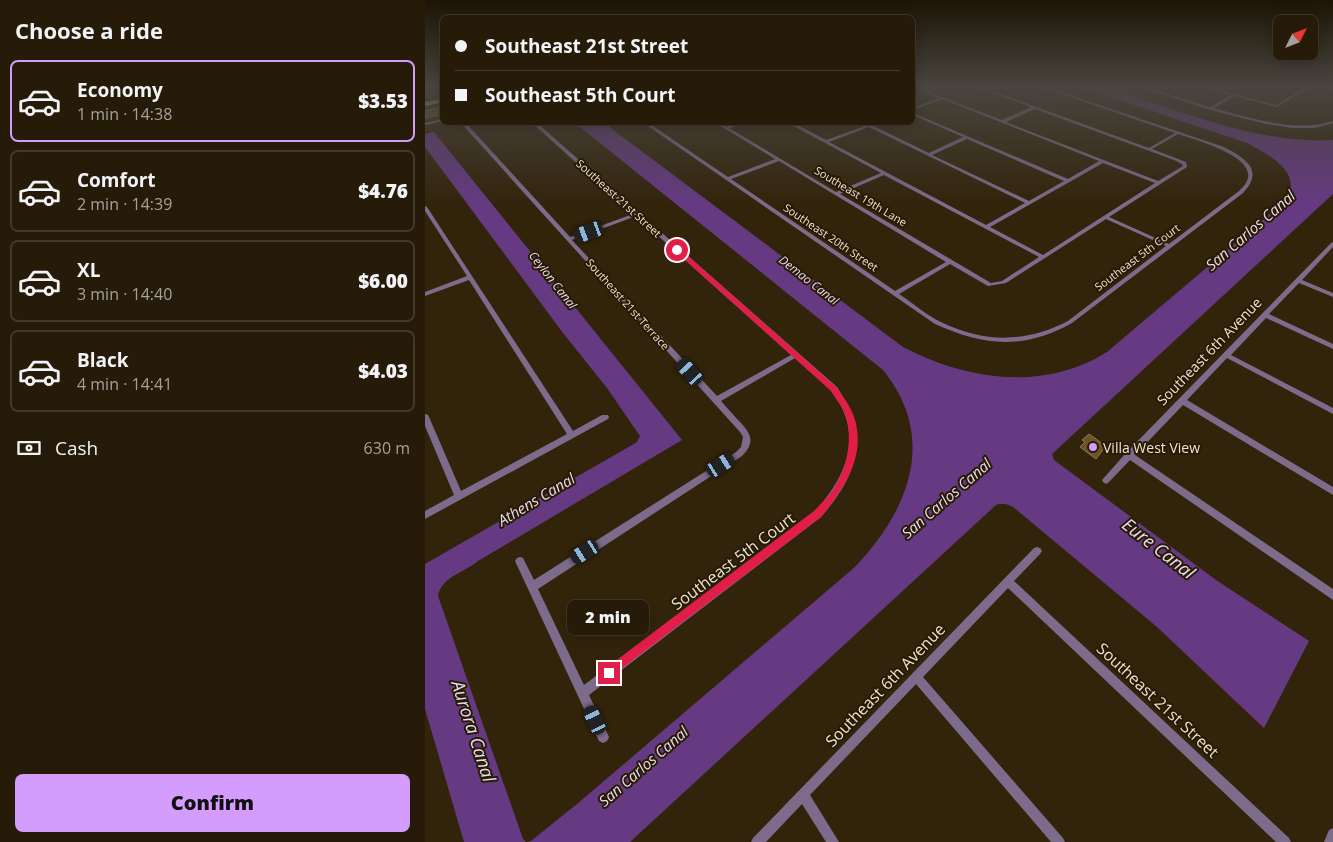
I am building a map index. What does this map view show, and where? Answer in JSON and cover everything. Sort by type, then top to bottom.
[{"type":"street","name":"Southeast 21st Terrace","points":[[466,126],[746,434],[747,444],[739,454],[532,587]]},
{"type":"street","name":"Southeast 21st Street","points":[[538,126],[834,389],[845,404],[851,423],[852,451]]},
{"type":"street","name":"Southeast 20th Street","points":[[650,126],[931,319],[951,330],[988,339],[1016,340]]},
{"type":"street","name":"Southeast 19th Lane","points":[[723,126],[983,282],[995,285],[1004,282],[1043,258]]},
{"type":"street","points":[[726,128],[731,126]]},
{"type":"street","points":[[796,126],[1043,258],[1185,164],[1177,159],[1087,126]]},
{"type":"street","points":[[825,142],[867,126]]},
{"type":"street","points":[[869,126],[1029,202]]},
{"type":"street","points":[[942,126],[1068,181]]},
{"type":"street","points":[[1013,126],[1158,183]]},
{"type":"street","points":[[1161,126],[1178,132]]},
{"type":"street","points":[[1149,149],[1178,132]]},
{"type":"street","name":"Southeast 5th Court","points":[[1016,340],[1045,335],[1064,326],[1248,186],[1252,179],[1249,168],[1241,160],[1226,150],[1178,132]]},
{"type":"street","points":[[928,154],[967,137]]},
{"type":"street","points":[[727,179],[779,160]]},
{"type":"street","points":[[986,227],[1103,161]]},
{"type":"street","points":[[836,194],[884,173]]},
{"type":"street","points":[[425,207],[571,435]]},
{"type":"street","points":[[569,239],[637,214]]},
{"type":"street","points":[[1105,217],[1170,246]]},
{"type":"street","name":"Southeast 6th Avenue","points":[[1106,480],[1298,280],[1330,251],[1333,244]]},
{"type":"street","points":[[895,294],[950,262]]},
{"type":"street","points":[[425,294],[470,277]]},
{"type":"street","points":[[1298,280],[1333,295]]},
{"type":"street","points":[[1265,315],[1333,347]]},
{"type":"street","points":[[716,400],[796,355]]},
{"type":"street","points":[[1226,355],[1333,411]]},
{"type":"street","points":[[1182,401],[1333,491]]},
{"type":"street","points":[[425,417],[459,496]]},
{"type":"street","points":[[425,515],[605,417]]},
{"type":"street","name":"Southeast 5th Court","points":[[583,693],[818,514],[839,488],[847,471],[852,451]]},
{"type":"street","points":[[1129,455],[1333,595]]},
{"type":"street","name":"Southeast 6th Avenue","points":[[757,842],[1037,552]]},
{"type":"street","points":[[520,561],[603,737]]},
{"type":"street","name":"Southeast 21st Street","points":[[1008,582],[1285,842]]},
{"type":"street","points":[[916,676],[1059,842]]},
{"type":"street","points":[[803,794],[833,842]]},
{"type":"street","points":[[1330,842],[1333,834]]},
{"type":"water","points":[[579,126],[608,126],[903,347],[953,367],[979,374],[1005,377],[1031,377],[1057,373],[1083,365],[1107,352],[1283,203],[1289,193],[1291,183],[1283,167],[1247,143],[1197,126],[1228,126],[1277,137],[1333,140],[1333,194],[1052,454],[1054,460],[1216,580],[1309,641],[1264,728],[1157,627],[1015,509],[1008,505],[999,504],[630,842],[526,842],[531,841],[577,804],[855,567],[890,522],[902,498],[910,473],[913,447],[909,421],[900,396],[883,370]]},
{"type":"water","points":[[434,132],[682,440],[449,579],[440,589],[438,596],[523,839],[526,842],[464,842],[425,709],[425,564],[632,445],[637,442],[640,436],[607,388],[563,333],[425,147],[425,134]]},
{"type":"building","name":"Villa West View","points":[[1089,434],[1106,446],[1096,459],[1080,447],[1085,442],[1082,440]]},
{"type":"place","name":"Villa West View","points":[[1093,447]]},
{"type":"route","points":[[609,673],[818,514],[839,488],[847,471],[852,451],[853,432],[849,413],[834,389],[677,250]]},
{"type":"water label","name":"San Carlos Canal","points":[[1250,230]]},
{"type":"water label","name":"Ceylon Canal","points":[[553,280]]},
{"type":"water label","name":"Demao Canal","points":[[809,280]]},
{"type":"water label","name":"San Carlos Canal","points":[[946,498]]},
{"type":"water label","name":"Athens Canal","points":[[536,499]]},
{"type":"water label","name":"Eure Canal","points":[[1159,548]]},
{"type":"water label","name":"Aurora Canal","points":[[474,731]]},
{"type":"water label","name":"San Carlos Canal","points":[[643,766]]}]
